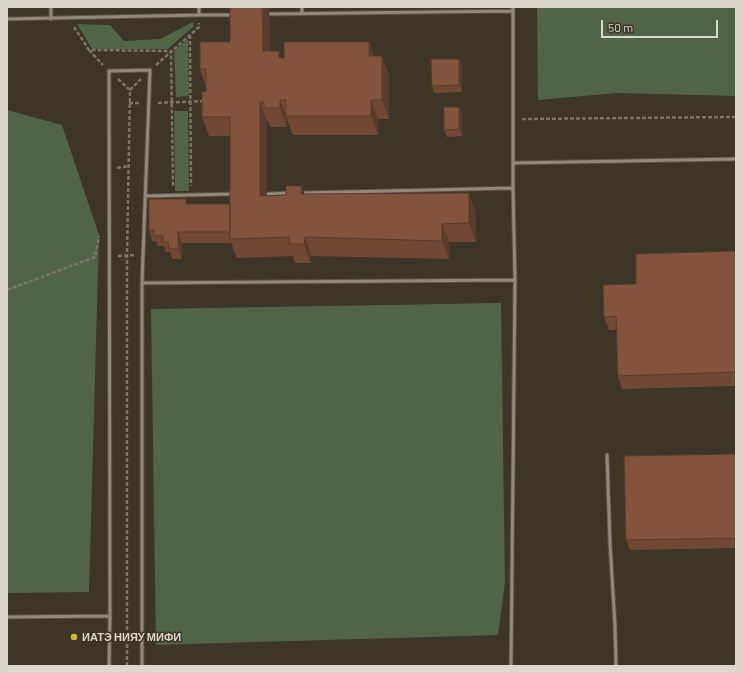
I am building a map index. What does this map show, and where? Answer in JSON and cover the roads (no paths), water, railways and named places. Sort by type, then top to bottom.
[{"type":"lane","points":[[51,7],[51,18]]},
{"type":"lane","points":[[199,7],[199,15]]},
{"type":"lane","points":[[302,7],[302,13]]},
{"type":"lane","points":[[270,14],[513,9],[513,188],[515,280],[511,666]]},
{"type":"lane","points":[[7,19],[237,14]]},
{"type":"lane","points":[[108,666],[110,616],[109,71],[150,70],[142,283],[142,666]]},
{"type":"lane","points":[[514,164],[736,159]]},
{"type":"lane","points":[[299,193],[513,188]]},
{"type":"lane","points":[[267,194],[291,193]]},
{"type":"lane","points":[[145,196],[237,194]]},
{"type":"lane","points":[[142,283],[515,280]]},
{"type":"lane","points":[[606,455],[616,666]]},
{"type":"lane","points":[[7,618],[110,616]]},
{"type":"place","name":"ИАТЭ НИЯУ МИФИ","points":[[74,637]]}]
